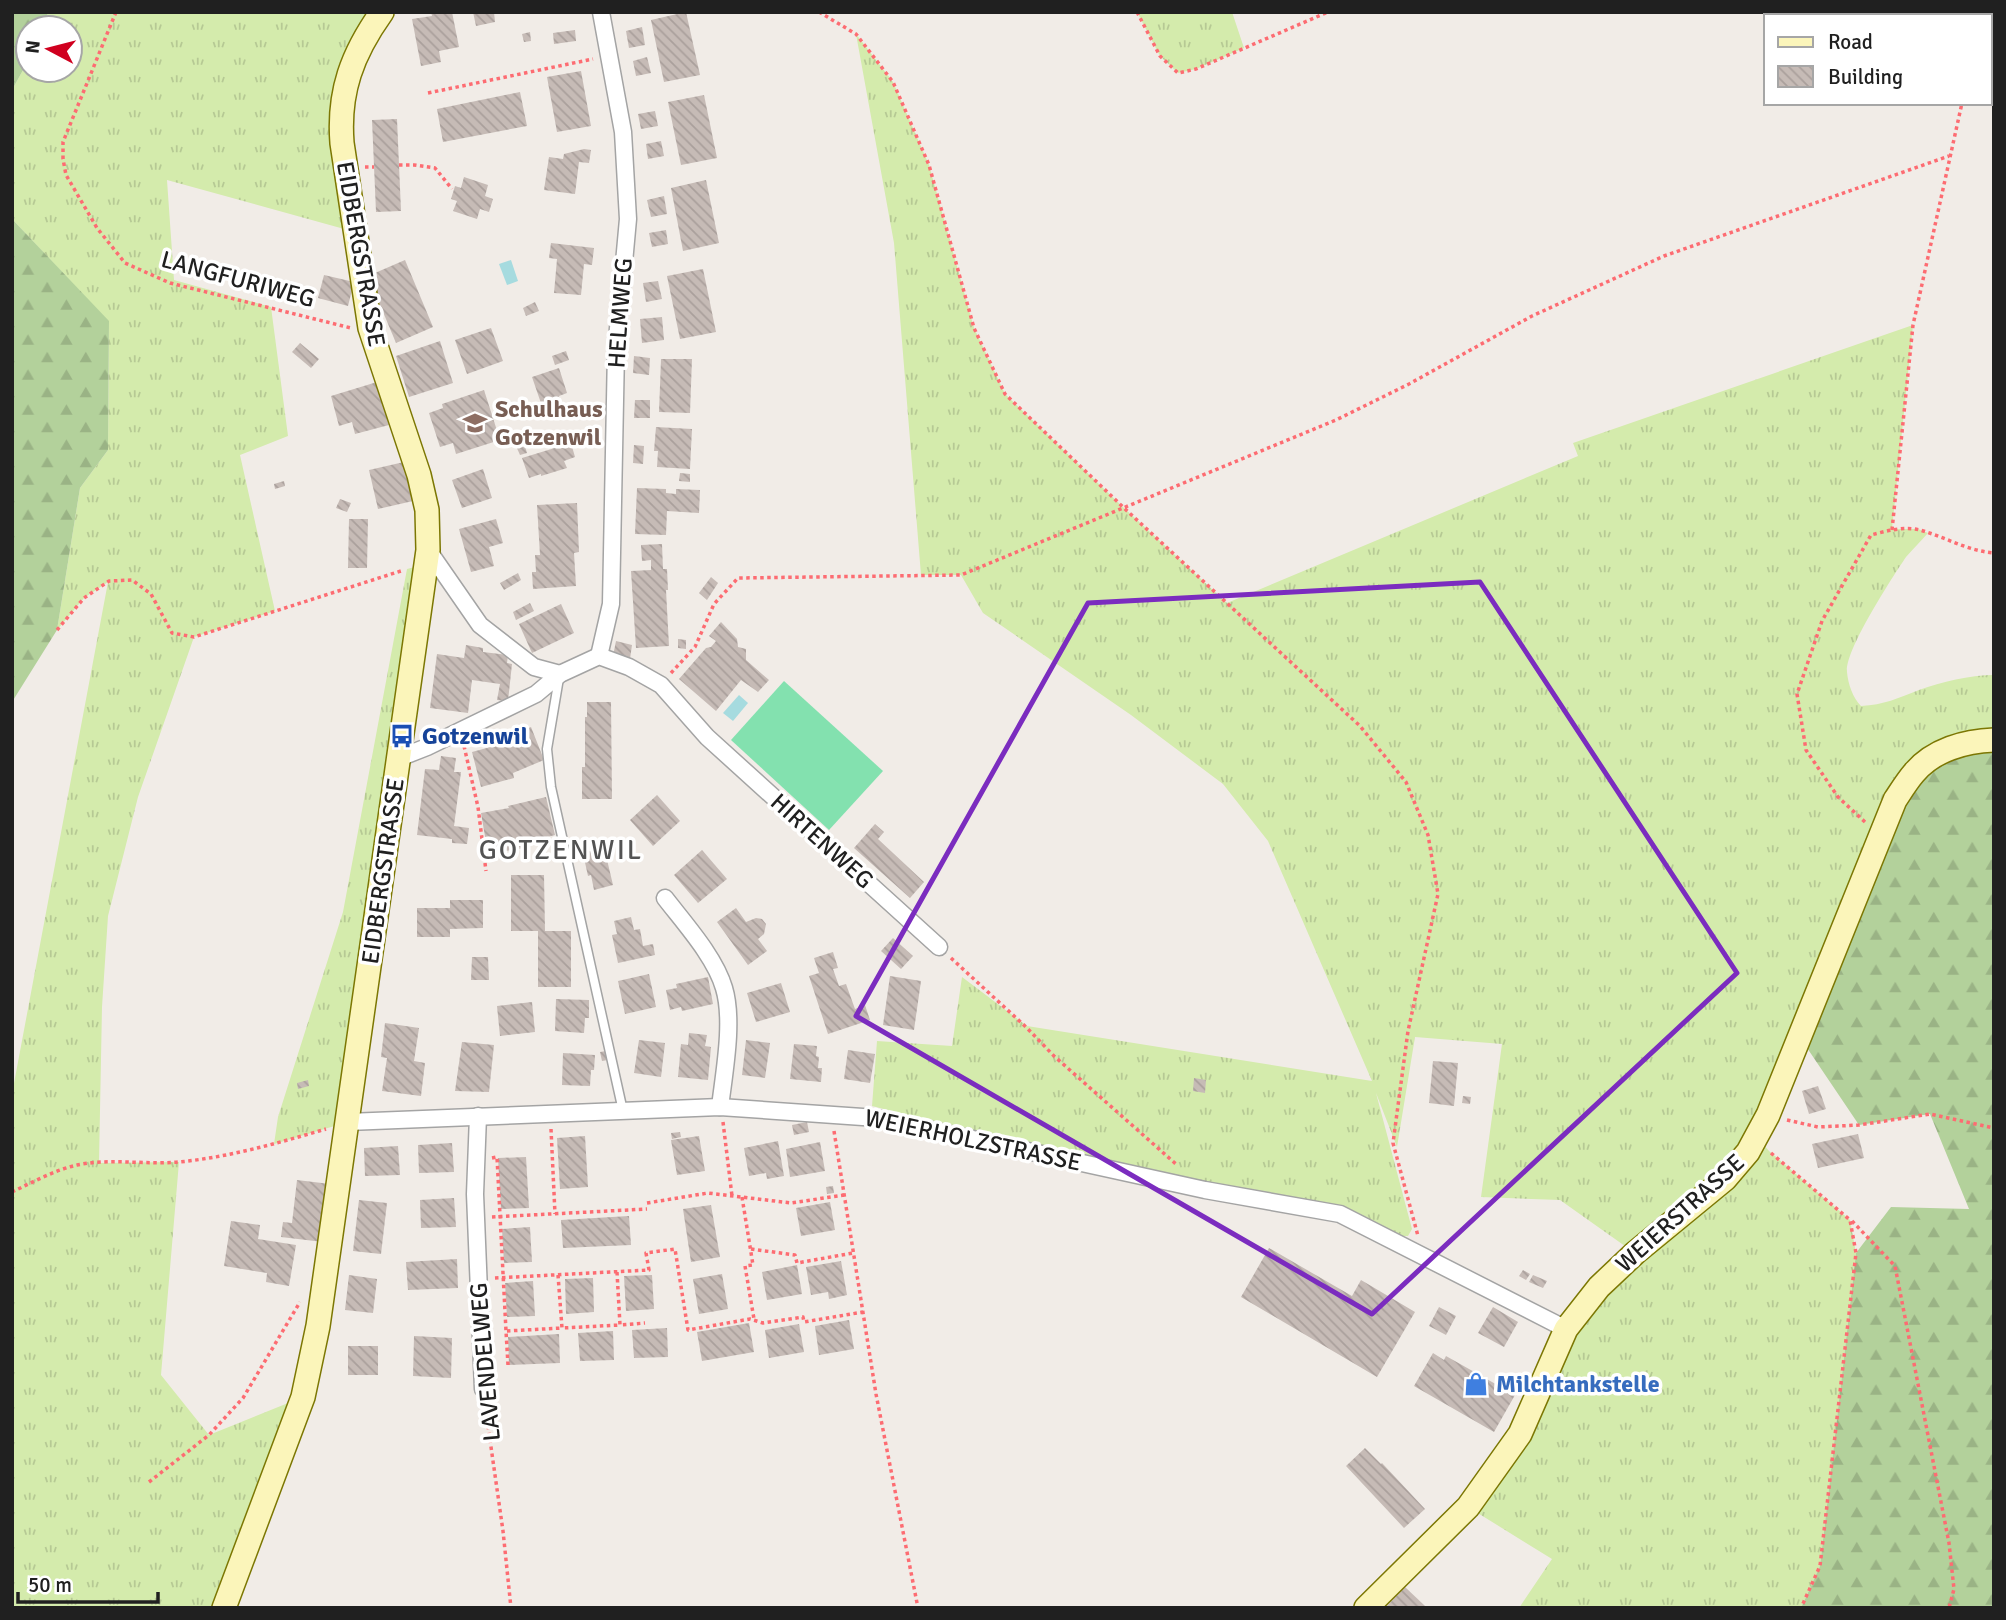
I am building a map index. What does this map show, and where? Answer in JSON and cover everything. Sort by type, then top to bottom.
[{"type":"street","name":"EIDBERGSTRASSE","points":[[224,1608],[303,1397],[318,1326],[427,557],[427,510],[419,475],[370,328],[341,121],[343,97],[350,70],[367,32],[382,12]]},
{"type":"street","name":"HELMWEG","points":[[599,656],[611,604],[616,350],[628,219],[622,132],[601,12]]},
{"type":"street","points":[[427,557],[480,625],[534,667],[560,674]]},
{"type":"street","points":[[399,758],[536,694],[560,674],[599,656]]},
{"type":"street","name":"HIRTENWEG","points":[[599,656],[629,667],[661,685],[707,737],[939,947]]},
{"type":"street","name":"WEIERSTRASSE","points":[[1366,1608],[1468,1507],[1520,1434],[1566,1329],[1599,1287],[1635,1253],[1725,1179],[1748,1153],[1768,1115],[1895,800],[1916,770],[1945,750],[1977,741],[1994,740]]},
{"type":"street","points":[[665,898],[708,954],[724,988],[728,1025],[720,1107]]},
{"type":"street","name":"WEIERHOLZSTRASSE","points":[[348,1122],[720,1107],[877,1118],[1205,1190],[1340,1214],[1566,1329]]},
{"type":"street","name":"LAVENDELWEG","points":[[478,1116],[475,1194],[483,1389]]},
{"type":"lane","points":[[560,674],[547,749],[551,787],[623,1111]]},
{"type":"path","name":"LANGFURIWEG","points":[[116,12],[63,142],[63,159],[66,175],[97,228],[125,263],[170,283],[350,328],[370,328]]},
{"type":"path","points":[[819,12],[856,34],[893,82],[929,165],[974,328],[1005,394],[1360,726],[1406,782],[1428,835],[1438,894],[1408,1031],[1392,1143],[1424,1258]]},
{"type":"path","points":[[1137,12],[1160,56],[1178,73],[1196,69],[1328,12]]},
{"type":"path","points":[[428,93],[609,56]]},
{"type":"path","points":[[1892,530],[1913,325],[1962,105]]},
{"type":"path","points":[[661,685],[695,647],[714,604],[738,578],[961,575],[1336,420],[1409,384],[1532,316],[1664,256],[1949,156]]},
{"type":"path","points":[[399,165],[435,168],[452,189]]},
{"type":"path","points":[[1880,835],[1838,797],[1806,750],[1797,694],[1822,621],[1871,535],[1892,530],[1918,530],[1981,552],[1994,553]]},
{"type":"path","points":[[57,630],[84,598],[109,581],[132,580],[151,594],[172,633],[194,637],[427,557]]},
{"type":"path","points":[[461,730],[478,807],[486,871]]},
{"type":"path","points":[[939,947],[1054,1056],[1205,1190]]},
{"type":"path","points":[[720,1107],[732,1196]]},
{"type":"path","points":[[550,1114],[555,1214]]},
{"type":"path","points":[[831,1114],[876,1395],[918,1608]]},
{"type":"path","points":[[1768,1115],[1818,1127],[1859,1125],[1930,1114],[1994,1128]]},
{"type":"path","points":[[12,1192],[77,1165],[178,1162],[229,1155],[348,1122]]},
{"type":"path","points":[[1763,1160],[1769,1151],[1850,1220],[1895,1266],[1949,1543],[1954,1589],[1949,1608]]},
{"type":"path","points":[[497,1157],[508,1365]]},
{"type":"path","points":[[647,1203],[708,1193],[791,1203],[844,1195]]},
{"type":"path","points":[[742,1197],[753,1265],[745,1266],[754,1320]]},
{"type":"path","points":[[500,1217],[648,1209]]},
{"type":"path","points":[[1801,1608],[1820,1566],[1856,1253],[1850,1220]]},
{"type":"path","points":[[492,1278],[649,1270],[646,1253],[675,1249],[688,1330],[750,1318],[763,1324],[803,1317],[804,1322],[863,1312]]},
{"type":"path","points":[[751,1249],[795,1255],[797,1263],[853,1253]]},
{"type":"path","points":[[617,1271],[620,1325]]},
{"type":"path","points":[[558,1275],[562,1328]]},
{"type":"path","points":[[149,1482],[209,1435],[243,1398],[303,1297]]},
{"type":"path","points":[[506,1331],[645,1323]]},
{"type":"path","name":"LAVENDELWEG","points":[[483,1389],[511,1608]]},
{"type":"highlighted area","points":[[1480,582],[1737,973],[1372,1314],[856,1016],[1088,603]]},
{"type":"green space","points":[[12,12],[48,12],[14,14],[15,84],[12,90]]},
{"type":"green space","points":[[382,12],[350,70],[355,232],[167,180],[174,280],[271,307],[288,436],[240,455],[275,611],[194,637],[138,797],[108,916],[102,1007],[99,1163],[179,1162],[161,1375],[209,1435],[303,1397],[224,1608],[12,1608],[12,1094],[108,582],[84,598],[57,630],[80,488],[108,450],[109,322],[12,219],[12,90],[15,84],[84,84],[84,14],[48,14]]},
{"type":"green space","points":[[1137,12],[1232,12],[1244,48],[1196,69],[1178,73],[1160,56]]},
{"type":"green space","points":[[856,34],[893,82],[929,165],[974,328],[1005,394],[1227,603],[1578,456],[1573,443],[1913,325],[1892,529],[1918,529],[1928,533],[1906,557],[1870,614],[1853,648],[1847,672],[1853,695],[1861,706],[1884,703],[1956,680],[1994,675],[1994,740],[1977,741],[1757,1137],[1769,1151],[1850,1220],[1856,1253],[1820,1566],[1801,1608],[1519,1608],[1552,1559],[1468,1507],[1574,1330],[1639,1256],[1560,1200],[1481,1197],[1502,1044],[1415,1037],[1397,1147],[1376,1093],[1412,1229],[1408,1236],[1401,1236],[1342,1209],[965,1130],[872,1106],[877,1041],[952,1046],[962,977],[1027,1026],[1372,1081],[1268,841],[1223,784],[1131,715],[983,613],[961,575],[921,575],[894,243]]},
{"type":"green space","points":[[12,219],[109,321],[108,450],[80,488],[57,630],[12,702]]},
{"type":"green space","points":[[426,564],[348,1122],[274,1144],[278,1117],[343,912],[407,569]]},
{"type":"green space","points":[[784,681],[883,771],[829,830],[731,740]]},
{"type":"green space","points":[[1994,740],[1994,1608],[1801,1608],[1820,1566],[1856,1253],[1891,1207],[1969,1209],[1930,1114],[1859,1125],[1799,1036],[1916,770]]},
{"type":"water","points":[[511,260],[518,281],[507,285],[499,264]]},
{"type":"water","points":[[739,695],[748,703],[733,721],[723,713]]},
{"type":"building","points":[[431,12],[452,12],[459,47],[439,51],[441,62],[421,66],[412,19],[432,16]]},
{"type":"building","points":[[473,12],[494,12],[495,22],[476,26]]},
{"type":"building","points":[[686,12],[700,75],[664,82],[651,20]]},
{"type":"building","points":[[642,27],[645,45],[629,48],[626,31]]},
{"type":"building","points":[[575,30],[576,41],[554,44],[553,33]]},
{"type":"building","points":[[530,32],[531,41],[524,42],[522,34]]},
{"type":"building","points":[[647,57],[651,73],[636,76],[633,61]]},
{"type":"building","points":[[581,71],[591,126],[557,132],[547,77]]},
{"type":"building","points":[[520,92],[527,126],[443,142],[437,109]]},
{"type":"building","points":[[704,95],[717,158],[681,165],[668,102]]},
{"type":"building","points":[[655,111],[658,126],[641,129],[638,114]]},
{"type":"building","points":[[397,119],[401,211],[376,212],[372,120]]},
{"type":"building","points":[[661,141],[664,156],[648,159],[646,144]]},
{"type":"building","points":[[591,150],[589,163],[579,162],[575,194],[544,190],[549,157],[563,159],[564,154]]},
{"type":"building","points":[[464,177],[488,185],[485,196],[493,199],[489,212],[480,209],[477,219],[453,211],[457,201],[451,199],[455,186],[461,188]]},
{"type":"building","points":[[706,180],[719,243],[683,251],[671,188]]},
{"type":"building","points":[[664,196],[667,214],[651,217],[647,200]]},
{"type":"building","points":[[666,230],[668,244],[652,247],[649,233]]},
{"type":"building","points":[[551,243],[594,248],[592,265],[584,264],[581,295],[554,293],[557,259],[549,258]]},
{"type":"building","points":[[405,260],[433,327],[396,343],[368,276]]},
{"type":"building","points":[[703,269],[716,332],[680,339],[667,276]]},
{"type":"building","points":[[324,275],[354,282],[348,306],[318,298]]},
{"type":"building","points":[[658,281],[662,299],[646,302],[643,283]]},
{"type":"building","points":[[535,302],[539,311],[526,316],[523,308]]},
{"type":"building","points":[[662,317],[664,340],[642,343],[640,319]]},
{"type":"building","points":[[491,328],[503,361],[467,374],[455,340]]},
{"type":"building","points":[[440,341],[453,383],[409,397],[396,356]]},
{"type":"building","points":[[300,343],[319,359],[311,368],[292,352]]},
{"type":"building","points":[[566,351],[569,360],[555,365],[552,356]]},
{"type":"building","points":[[634,356],[650,358],[649,375],[633,373]]},
{"type":"building","points":[[661,359],[692,359],[690,413],[659,412]]},
{"type":"building","points":[[559,368],[567,393],[559,396],[561,403],[543,409],[532,377]]},
{"type":"building","points":[[377,382],[389,425],[355,434],[352,422],[339,426],[331,396]]},
{"type":"building","points":[[484,390],[500,440],[456,454],[453,443],[440,447],[429,413],[443,408],[442,404]]},
{"type":"building","points":[[635,400],[650,400],[650,418],[634,418]]},
{"type":"building","points":[[656,427],[692,429],[690,469],[657,467],[658,451],[654,451]]},
{"type":"building","points":[[509,436],[512,445],[502,448],[500,439]]},
{"type":"building","points":[[524,443],[527,453],[520,455],[516,446]]},
{"type":"building","points":[[571,443],[575,457],[564,461],[567,468],[529,478],[522,458]]},
{"type":"building","points":[[634,445],[644,446],[643,464],[633,463]]},
{"type":"building","points":[[404,462],[413,501],[378,509],[369,470]]},
{"type":"building","points":[[483,469],[492,498],[462,508],[452,480]]},
{"type":"building","points":[[680,473],[690,474],[690,482],[679,481]]},
{"type":"building","points":[[284,481],[285,486],[275,489],[274,484]]},
{"type":"building","points":[[637,488],[666,489],[666,493],[676,494],[676,489],[700,490],[699,513],[667,511],[666,535],[635,534]]},
{"type":"building","points":[[340,499],[351,503],[347,512],[336,508]]},
{"type":"building","points":[[577,503],[579,552],[574,553],[576,586],[533,589],[535,555],[540,555],[537,505]]},
{"type":"building","points":[[349,519],[368,519],[367,568],[348,568]]},
{"type":"building","points":[[496,519],[503,543],[489,547],[494,566],[471,572],[459,529]]},
{"type":"building","points":[[662,544],[663,569],[667,569],[669,646],[636,648],[631,571],[651,570],[651,560],[642,561],[641,545]]},
{"type":"building","points":[[518,573],[521,580],[504,590],[500,583]]},
{"type":"building","points":[[711,577],[718,583],[707,600],[699,593]]},
{"type":"building","points":[[530,603],[534,611],[516,620],[513,612]]},
{"type":"building","points":[[561,604],[574,633],[532,653],[519,624]]},
{"type":"building","points":[[721,622],[737,639],[738,647],[746,649],[746,660],[769,680],[758,692],[741,680],[716,711],[679,679],[706,648],[716,641],[709,636]]},
{"type":"building","points":[[678,639],[686,640],[686,649],[678,648]]},
{"type":"building","points":[[616,641],[632,645],[630,659],[613,656]]},
{"type":"building","points":[[466,645],[483,648],[483,652],[508,655],[507,663],[512,664],[508,701],[497,700],[500,684],[472,680],[468,713],[430,708],[437,654],[464,658]]},
{"type":"building","points":[[587,702],[611,702],[612,799],[582,799]]},
{"type":"building","points":[[531,727],[544,760],[513,773],[514,778],[481,787],[472,752],[498,745],[496,741]]},
{"type":"building","points":[[441,756],[456,758],[454,772],[461,772],[454,826],[469,828],[467,844],[452,843],[452,839],[417,835],[425,769],[439,770]]},
{"type":"building","points":[[657,795],[680,821],[653,846],[630,820]]},
{"type":"building","points":[[546,797],[555,835],[523,843],[524,848],[488,854],[481,813]]},
{"type":"building","points":[[875,824],[884,832],[878,839],[924,882],[910,898],[854,848]]},
{"type":"building","points":[[604,847],[613,885],[594,890],[584,858],[587,857],[586,852]]},
{"type":"building","points":[[702,850],[727,879],[698,903],[674,875]]},
{"type":"building","points":[[511,875],[544,875],[545,931],[571,931],[571,987],[538,987],[538,931],[511,931]]},
{"type":"building","points":[[450,900],[483,900],[483,928],[450,929],[450,937],[417,937],[417,908],[450,908]]},
{"type":"building","points":[[736,908],[746,922],[756,918],[762,919],[766,924],[764,934],[758,939],[767,951],[748,965],[717,922]]},
{"type":"building","points":[[631,917],[634,930],[640,929],[643,946],[653,944],[655,955],[618,963],[612,935],[617,934],[614,921]]},
{"type":"building","points":[[893,938],[913,956],[901,969],[881,951]]},
{"type":"building","points":[[833,952],[838,968],[833,969],[839,986],[846,984],[855,1009],[865,1005],[870,1020],[828,1034],[809,976],[819,973],[814,958]]},
{"type":"building","points":[[472,957],[488,957],[489,980],[471,980]]},
{"type":"building","points":[[649,974],[656,1007],[625,1014],[618,981]]},
{"type":"building","points":[[890,976],[921,981],[914,1030],[883,1025]]},
{"type":"building","points":[[708,977],[713,1004],[682,1011],[681,1007],[670,1010],[666,990],[677,988],[676,984]]},
{"type":"building","points":[[781,983],[790,1012],[756,1022],[747,993]]},
{"type":"building","points":[[556,999],[589,1000],[589,1018],[585,1018],[584,1033],[555,1031]]},
{"type":"building","points":[[532,1002],[535,1032],[500,1036],[497,1006]]},
{"type":"building","points":[[385,1023],[419,1028],[414,1061],[425,1063],[421,1096],[382,1091],[387,1058],[381,1057]]},
{"type":"building","points":[[689,1033],[707,1035],[705,1046],[711,1047],[708,1080],[678,1077],[681,1044],[688,1045]]},
{"type":"building","points":[[639,1040],[665,1043],[661,1077],[634,1073]]},
{"type":"building","points":[[746,1040],[770,1043],[765,1078],[742,1075]]},
{"type":"building","points":[[462,1042],[494,1045],[489,1092],[455,1091]]},
{"type":"building","points":[[794,1044],[817,1046],[818,1068],[822,1068],[821,1082],[790,1079]]},
{"type":"building","points":[[848,1050],[875,1054],[870,1083],[844,1079]]},
{"type":"building","points":[[606,1051],[608,1060],[602,1061],[600,1052]]},
{"type":"building","points":[[563,1053],[595,1055],[590,1086],[562,1085]]},
{"type":"building","points":[[1433,1061],[1458,1063],[1454,1106],[1429,1103]]},
{"type":"building","points":[[1194,1078],[1206,1080],[1205,1093],[1193,1091]]},
{"type":"building","points":[[308,1080],[309,1086],[298,1089],[297,1083]]},
{"type":"building","points":[[1818,1086],[1826,1109],[1809,1114],[1802,1091]]},
{"type":"building","points":[[1463,1096],[1471,1097],[1470,1104],[1462,1103]]},
{"type":"building","points":[[807,1122],[809,1132],[794,1135],[792,1125]]},
{"type":"building","points":[[680,1132],[681,1137],[672,1139],[671,1133]]},
{"type":"building","points":[[1858,1134],[1864,1158],[1818,1168],[1812,1144]]},
{"type":"building","points":[[585,1136],[588,1187],[560,1189],[557,1138]]},
{"type":"building","points":[[699,1136],[705,1171],[677,1175],[671,1140]]},
{"type":"building","points":[[778,1141],[784,1176],[767,1179],[766,1173],[749,1176],[744,1148]]},
{"type":"building","points":[[820,1142],[825,1171],[790,1177],[786,1149]]},
{"type":"building","points":[[452,1143],[454,1172],[419,1173],[418,1145]]},
{"type":"building","points":[[398,1146],[400,1175],[365,1176],[364,1148]]},
{"type":"building","points":[[526,1157],[529,1208],[501,1209],[498,1158]]},
{"type":"building","points":[[297,1180],[330,1184],[323,1242],[281,1237],[283,1222],[292,1223]]},
{"type":"building","points":[[833,1186],[834,1193],[827,1194],[826,1187]]},
{"type":"building","points":[[454,1198],[456,1227],[421,1228],[420,1200]]},
{"type":"building","points":[[359,1200],[387,1203],[381,1254],[353,1251]]},
{"type":"building","points":[[830,1202],[835,1230],[801,1236],[796,1208]]},
{"type":"building","points":[[711,1205],[720,1257],[691,1262],[683,1209]]},
{"type":"building","points":[[629,1216],[631,1245],[563,1248],[561,1220]]},
{"type":"building","points":[[231,1221],[260,1225],[258,1239],[296,1245],[289,1286],[266,1282],[267,1273],[224,1266]]},
{"type":"building","points":[[530,1227],[532,1262],[504,1263],[502,1229]]},
{"type":"building","points":[[1269,1248],[1352,1296],[1361,1280],[1415,1312],[1377,1377],[1241,1297]]},
{"type":"building","points":[[457,1259],[458,1288],[408,1290],[406,1262]]},
{"type":"building","points":[[841,1261],[847,1295],[829,1299],[828,1292],[811,1295],[806,1267]]},
{"type":"building","points":[[797,1265],[802,1294],[767,1300],[762,1272]]},
{"type":"building","points":[[1523,1270],[1530,1274],[1526,1280],[1519,1276]]},
{"type":"building","points":[[722,1274],[728,1309],[699,1314],[693,1279]]},
{"type":"building","points":[[349,1275],[377,1279],[373,1313],[345,1310]]},
{"type":"building","points":[[652,1275],[654,1309],[626,1311],[624,1276]]},
{"type":"building","points":[[1533,1275],[1547,1281],[1543,1288],[1529,1282]]},
{"type":"building","points":[[593,1278],[594,1312],[566,1314],[565,1279]]},
{"type":"building","points":[[533,1281],[535,1316],[507,1317],[505,1283]]},
{"type":"building","points":[[1439,1307],[1456,1316],[1446,1335],[1429,1326]]},
{"type":"building","points":[[1493,1307],[1518,1322],[1504,1347],[1478,1333]]},
{"type":"building","points":[[849,1320],[854,1349],[819,1355],[815,1326]]},
{"type":"building","points":[[749,1323],[754,1352],[702,1361],[697,1332]]},
{"type":"building","points":[[799,1324],[804,1352],[769,1358],[765,1330]]},
{"type":"building","points":[[667,1328],[668,1357],[634,1358],[632,1330]]},
{"type":"building","points":[[613,1331],[614,1360],[580,1361],[578,1333]]},
{"type":"building","points":[[559,1334],[560,1363],[509,1365],[508,1337]]},
{"type":"building","points":[[414,1336],[452,1338],[451,1378],[413,1376]]},
{"type":"building","points":[[348,1346],[378,1346],[378,1375],[348,1375]]},
{"type":"building","points":[[1433,1353],[1444,1360],[1446,1356],[1515,1395],[1494,1432],[1414,1386]]},
{"type":"building","points":[[1365,1448],[1425,1509],[1404,1528],[1346,1466]]},
{"type":"building","points":[[1405,1587],[1424,1605],[1427,1608],[1385,1608]]},
{"type":"place","name":"Schulhaus Gotzenwil","points":[[475,423]]},
{"type":"place","name":"Gotzenwil","points":[[402,736]]},
{"type":"place","name":"Milchtankstelle","points":[[1476,1384]]},
{"type":"district","name":"GOTZENWIL","points":[[561,849]]}]
